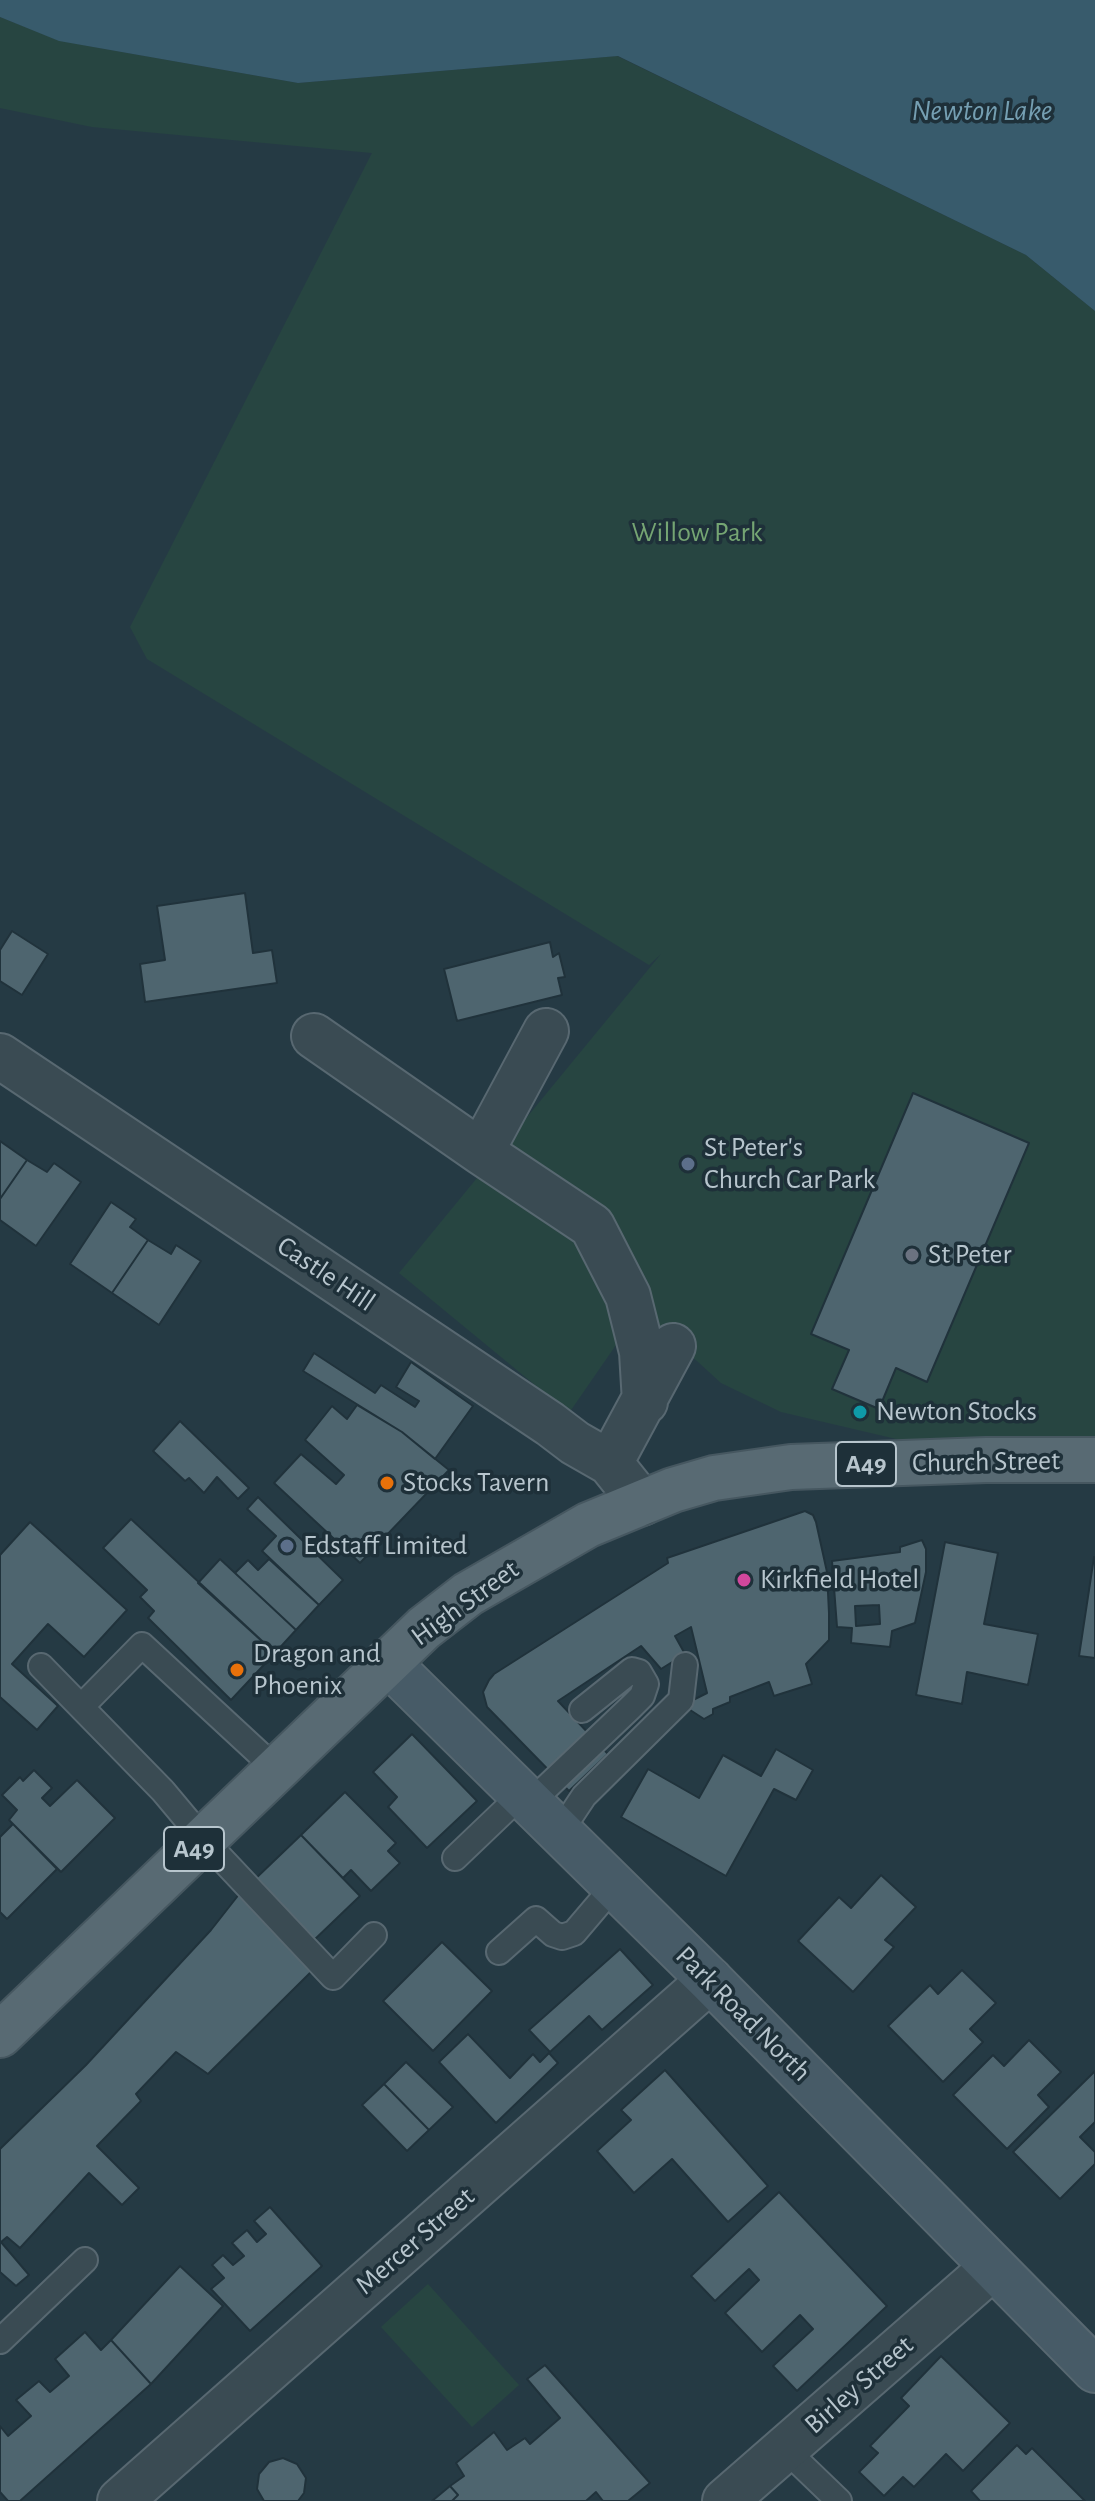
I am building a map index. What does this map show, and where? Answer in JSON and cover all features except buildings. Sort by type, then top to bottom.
[{"type":"main road","name":"Church Street","points":[[642,1503],[714,1478],[791,1467],[986,1460],[1095,1460]]},
{"type":"main road","name":"High Street","points":[[0,2035],[424,1628],[468,1594],[588,1525],[642,1503]]},
{"type":"street","points":[[481,1152],[546,1031]]},
{"type":"street","points":[[314,1036],[592,1226],[628,1296],[642,1352],[645,1402]]},
{"type":"street","name":"Castle Hill","points":[[0,1056],[575,1443],[610,1463],[642,1503]]},
{"type":"street","points":[[610,1463],[673,1346]]},
{"type":"street","name":"Park Road North","points":[[387,1662],[710,1980],[1095,2370]]},
{"type":"street","name":"Mercer Street","points":[[120,2501],[710,1980]]},
{"type":"street","name":"Birley Street","points":[[725,2501],[992,2268]]},
{"type":"lane","points":[[82,1706],[142,1645],[276,1769]]},
{"type":"lane","points":[[455,1858],[538,1809],[584,1796],[681,1700],[685,1665]]},
{"type":"lane","points":[[41,1666],[163,1791],[204,1840],[333,1977],[374,1935]]},
{"type":"lane","points":[[538,1809],[642,1696],[646,1684],[639,1672],[632,1670],[582,1710]]},
{"type":"lane","points":[[499,1952],[536,1919],[553,1934],[562,1937],[574,1933],[614,1886]]},
{"type":"lane","points":[[0,2341],[85,2260]]},
{"type":"lane","points":[[785,2449],[839,2501]]},
{"type":"green space","name":"Willow Park","points":[[0,17],[60,41],[298,83],[617,56],[1026,255],[1095,311],[1095,1460],[986,1460],[781,1412],[721,1383],[697,1361],[636,1316],[569,1413],[399,1273],[661,954],[649,965],[147,659],[130,627],[372,153],[92,127],[0,108]]},
{"type":"green space","points":[[428,2284],[519,2385],[472,2427],[381,2327]]},
{"type":"water","name":"Newton Lake","points":[[0,0],[1095,0],[1095,311],[1026,255],[618,56],[298,83],[59,41],[0,17]]},
{"type":"place","name":"St Peter's Church Car Park","points":[[688,1164]]},
{"type":"place","name":"St Peter","points":[[912,1255]]},
{"type":"place","name":"Newton Stocks","points":[[860,1412]]},
{"type":"place","name":"Stocks Tavern","points":[[387,1483]]},
{"type":"place","name":"Edstaff Limited","points":[[287,1546]]},
{"type":"place","name":"Kirkfield Hotel","points":[[744,1580]]},
{"type":"place","name":"Dragon and Phoenix","points":[[237,1670]]}]
